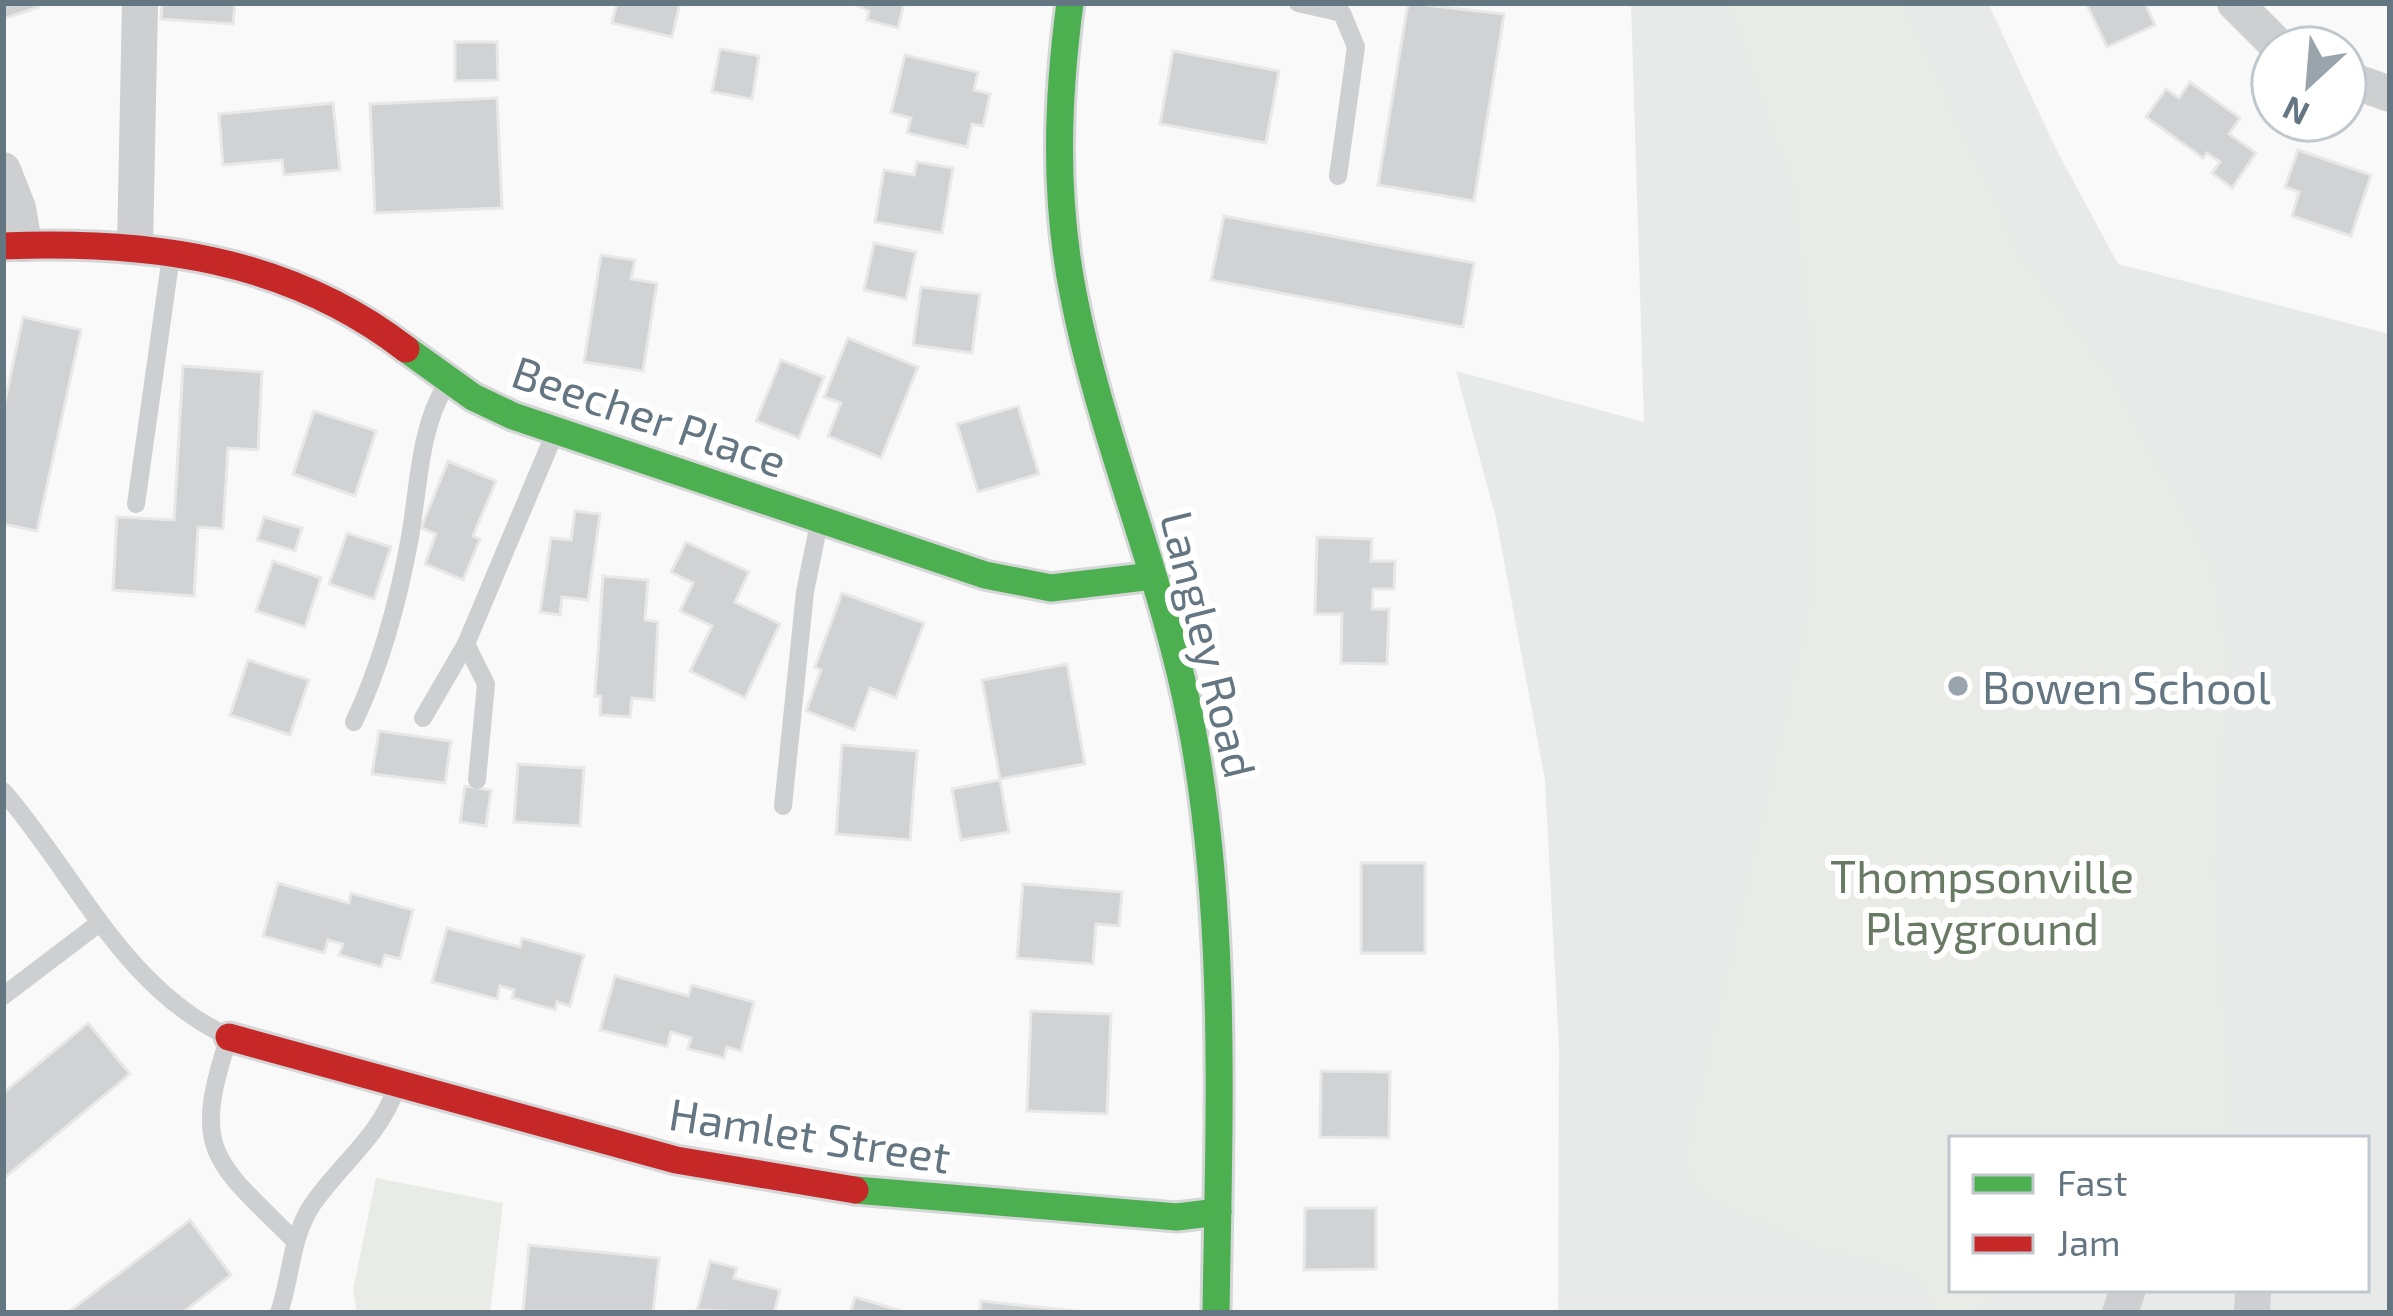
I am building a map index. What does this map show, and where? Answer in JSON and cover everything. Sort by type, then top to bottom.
[{"type":"street","points":[[140,3],[153,249]]},
{"type":"street","name":"Langley Road","points":[[1070,3],[1058,143],[1063,231],[1077,307],[1190,718],[1215,873],[1220,982],[1216,1313]]},
{"type":"street","points":[[2235,3],[2256,24]]},
{"type":"street","points":[[3,170],[18,208],[14,245]]},
{"type":"street","name":"Beecher Place","points":[[14,245],[153,249],[297,281],[371,323],[495,409],[968,570],[1035,586],[1083,588],[1153,576]]},
{"type":"street","name":"Hamlet Street","points":[[229,1037],[676,1160],[791,1183],[1177,1217],[1218,1212]]},
{"type":"lane","points":[[1298,3],[1342,13],[1356,47],[1339,176]]},
{"type":"lane","points":[[136,504],[153,249]]},
{"type":"lane","points":[[354,722],[375,670],[404,566],[432,415],[449,381]]},
{"type":"lane","points":[[423,718],[466,644],[555,430]]},
{"type":"lane","points":[[783,806],[805,592],[820,519]]},
{"type":"lane","points":[[466,644],[486,684],[477,780]]},
{"type":"lane","name":"Hamlet Street","points":[[3,791],[40,834],[98,924],[169,1000],[196,1022],[229,1037]]},
{"type":"lane","points":[[3,996],[98,924]]},
{"type":"lane","points":[[229,1037],[208,1106],[215,1153],[232,1178],[293,1239]]},
{"type":"lane","points":[[279,1313],[288,1287],[293,1239],[314,1203],[378,1126],[397,1084]]},
{"type":"shaded area","name":"Bowen School","points":[[1631,3],[1988,3],[2056,149],[2118,264],[2390,334],[2390,1313],[1558,1313],[1559,1048],[1545,780],[1496,518],[1456,371],[1644,422]]},
{"type":"green space","name":"Thompsonville Playground","points":[[1727,3],[1903,3],[2023,259],[2108,371],[2213,565],[2229,656],[2215,868],[2232,1136],[1949,1136],[1949,1292],[2010,1292],[1967,1313],[1938,1313],[1922,1281],[1888,1266],[1823,1251],[1707,1198],[1689,1177],[1686,1150],[1809,606],[1810,337],[1792,188]]},
{"type":"green space","points":[[376,1178],[503,1203],[490,1313],[357,1313],[353,1290]]},
{"type":"building","points":[[3,3],[38,3],[39,7],[3,19]]},
{"type":"building","points":[[162,3],[235,3],[233,24],[161,19]]},
{"type":"building","points":[[617,3],[680,3],[672,37],[612,23]]},
{"type":"building","points":[[852,3],[904,3],[898,28],[867,20],[869,11]]},
{"type":"building","points":[[1408,3],[1504,14],[1474,201],[1378,185]]},
{"type":"building","points":[[2086,3],[2145,3],[2155,25],[2107,47]]},
{"type":"building","points":[[455,42],[497,42],[498,80],[455,81]]},
{"type":"building","points":[[720,49],[759,56],[752,99],[712,92]]},
{"type":"building","points":[[1173,51],[1279,71],[1266,143],[1160,124]]},
{"type":"building","points":[[905,55],[978,72],[974,90],[990,94],[983,126],[972,124],[967,147],[907,133],[911,118],[891,113]]},
{"type":"building","points":[[2190,82],[2240,118],[2229,134],[2256,153],[2232,188],[2212,173],[2220,162],[2207,153],[2203,158],[2146,117],[2166,89],[2179,98]]},
{"type":"building","points":[[497,98],[502,208],[375,213],[370,104]]},
{"type":"building","points":[[333,103],[340,170],[284,175],[282,160],[223,165],[219,114]]},
{"type":"building","points":[[2298,150],[2371,175],[2351,236],[2292,216],[2299,192],[2285,187]]},
{"type":"building","points":[[917,162],[953,168],[942,233],[875,222],[884,170],[914,175]]},
{"type":"building","points":[[1224,216],[1474,263],[1463,327],[1211,280]]},
{"type":"building","points":[[874,243],[916,252],[906,299],[864,290]]},
{"type":"building","points":[[601,255],[635,260],[631,279],[657,283],[643,371],[584,362]]},
{"type":"building","points":[[921,287],[980,294],[972,353],[913,345]]},
{"type":"building","points":[[23,317],[81,330],[37,531],[3,524],[3,411]]},
{"type":"building","points":[[848,338],[918,367],[881,458],[828,436],[841,403],[824,397]]},
{"type":"building","points":[[781,360],[824,377],[799,438],[756,421]]},
{"type":"building","points":[[183,366],[262,372],[258,450],[228,448],[223,529],[198,527],[194,596],[113,590],[117,517],[174,520]]},
{"type":"building","points":[[1018,406],[1039,474],[978,492],[957,424]]},
{"type":"building","points":[[314,411],[376,431],[355,496],[293,474]]},
{"type":"building","points":[[448,461],[496,481],[473,536],[480,539],[463,580],[425,564],[436,534],[421,528]]},
{"type":"building","points":[[575,511],[600,514],[588,600],[562,597],[560,615],[540,612],[551,538],[571,540]]},
{"type":"building","points":[[264,517],[302,528],[295,551],[257,540]]},
{"type":"building","points":[[347,533],[391,547],[374,599],[329,584]]},
{"type":"building","points":[[1317,537],[1372,539],[1371,561],[1395,561],[1394,589],[1373,589],[1372,609],[1389,609],[1387,664],[1341,663],[1342,614],[1315,614]]},
{"type":"building","points":[[686,542],[749,572],[735,602],[780,624],[745,698],[690,671],[712,626],[680,611],[693,583],[671,572]]},
{"type":"building","points":[[273,561],[321,578],[305,627],[256,611]]},
{"type":"building","points":[[603,576],[648,580],[645,620],[658,622],[654,700],[632,698],[630,717],[600,715],[601,696],[595,696]]},
{"type":"building","points":[[842,593],[924,623],[896,698],[870,688],[854,730],[806,711],[821,670],[815,667]]},
{"type":"building","points":[[248,660],[309,680],[290,735],[230,715]]},
{"type":"building","points":[[1067,664],[1085,764],[1000,779],[982,680]]},
{"type":"building","points":[[379,731],[451,741],[445,783],[372,774]]},
{"type":"building","points":[[842,745],[917,751],[910,840],[836,834]]},
{"type":"building","points":[[518,764],[584,768],[580,826],[514,822]]},
{"type":"building","points":[[1000,780],[1009,832],[961,840],[952,789]]},
{"type":"building","points":[[465,786],[491,790],[486,826],[460,822]]},
{"type":"building","points":[[1361,863],[1425,863],[1425,953],[1361,953]]},
{"type":"building","points":[[278,883],[349,903],[351,893],[413,910],[400,959],[385,955],[381,967],[339,955],[343,944],[328,940],[324,953],[263,936]]},
{"type":"building","points":[[1023,884],[1122,892],[1119,926],[1096,924],[1093,964],[1017,958]]},
{"type":"building","points":[[447,928],[520,947],[522,938],[584,955],[570,1006],[557,1002],[555,1010],[512,998],[514,990],[500,986],[497,999],[432,982]]},
{"type":"building","points":[[615,976],[688,996],[692,985],[754,1002],[741,1051],[727,1047],[724,1058],[688,1049],[691,1038],[671,1032],[667,1047],[600,1030]]},
{"type":"building","points":[[1031,1011],[1111,1014],[1107,1114],[1027,1111]]},
{"type":"building","points":[[88,1023],[130,1074],[3,1179],[3,1093]]},
{"type":"building","points":[[1321,1071],[1390,1072],[1389,1138],[1320,1137]]},
{"type":"building","points":[[1305,1208],[1376,1208],[1376,1269],[1304,1270]]},
{"type":"building","points":[[190,1220],[231,1275],[182,1313],[67,1313]]},
{"type":"building","points":[[529,1245],[659,1258],[653,1313],[523,1312]]},
{"type":"building","points":[[710,1261],[737,1268],[734,1278],[780,1290],[774,1313],[697,1310]]},
{"type":"building","points":[[855,1297],[908,1313],[850,1313]]},
{"type":"building","points":[[981,1301],[1095,1313],[980,1313]]},
{"type":"traffic: fast","points":[[1070,3],[1060,148],[1073,293],[1099,401],[1179,668],[1203,796],[1218,1017],[1216,1313]]},
{"type":"traffic: fast","points":[[406,349],[473,397],[513,416],[985,575],[1051,588],[1153,576]]},
{"type":"traffic: fast","points":[[855,1190],[1177,1217],[1218,1212]]},
{"type":"traffic: jam","points":[[3,246],[111,247],[215,261],[314,294],[406,349]]},
{"type":"traffic: jam","points":[[229,1037],[676,1160],[855,1190]]},
{"type":"place","name":"Bowen School","points":[[1958,686]]}]
